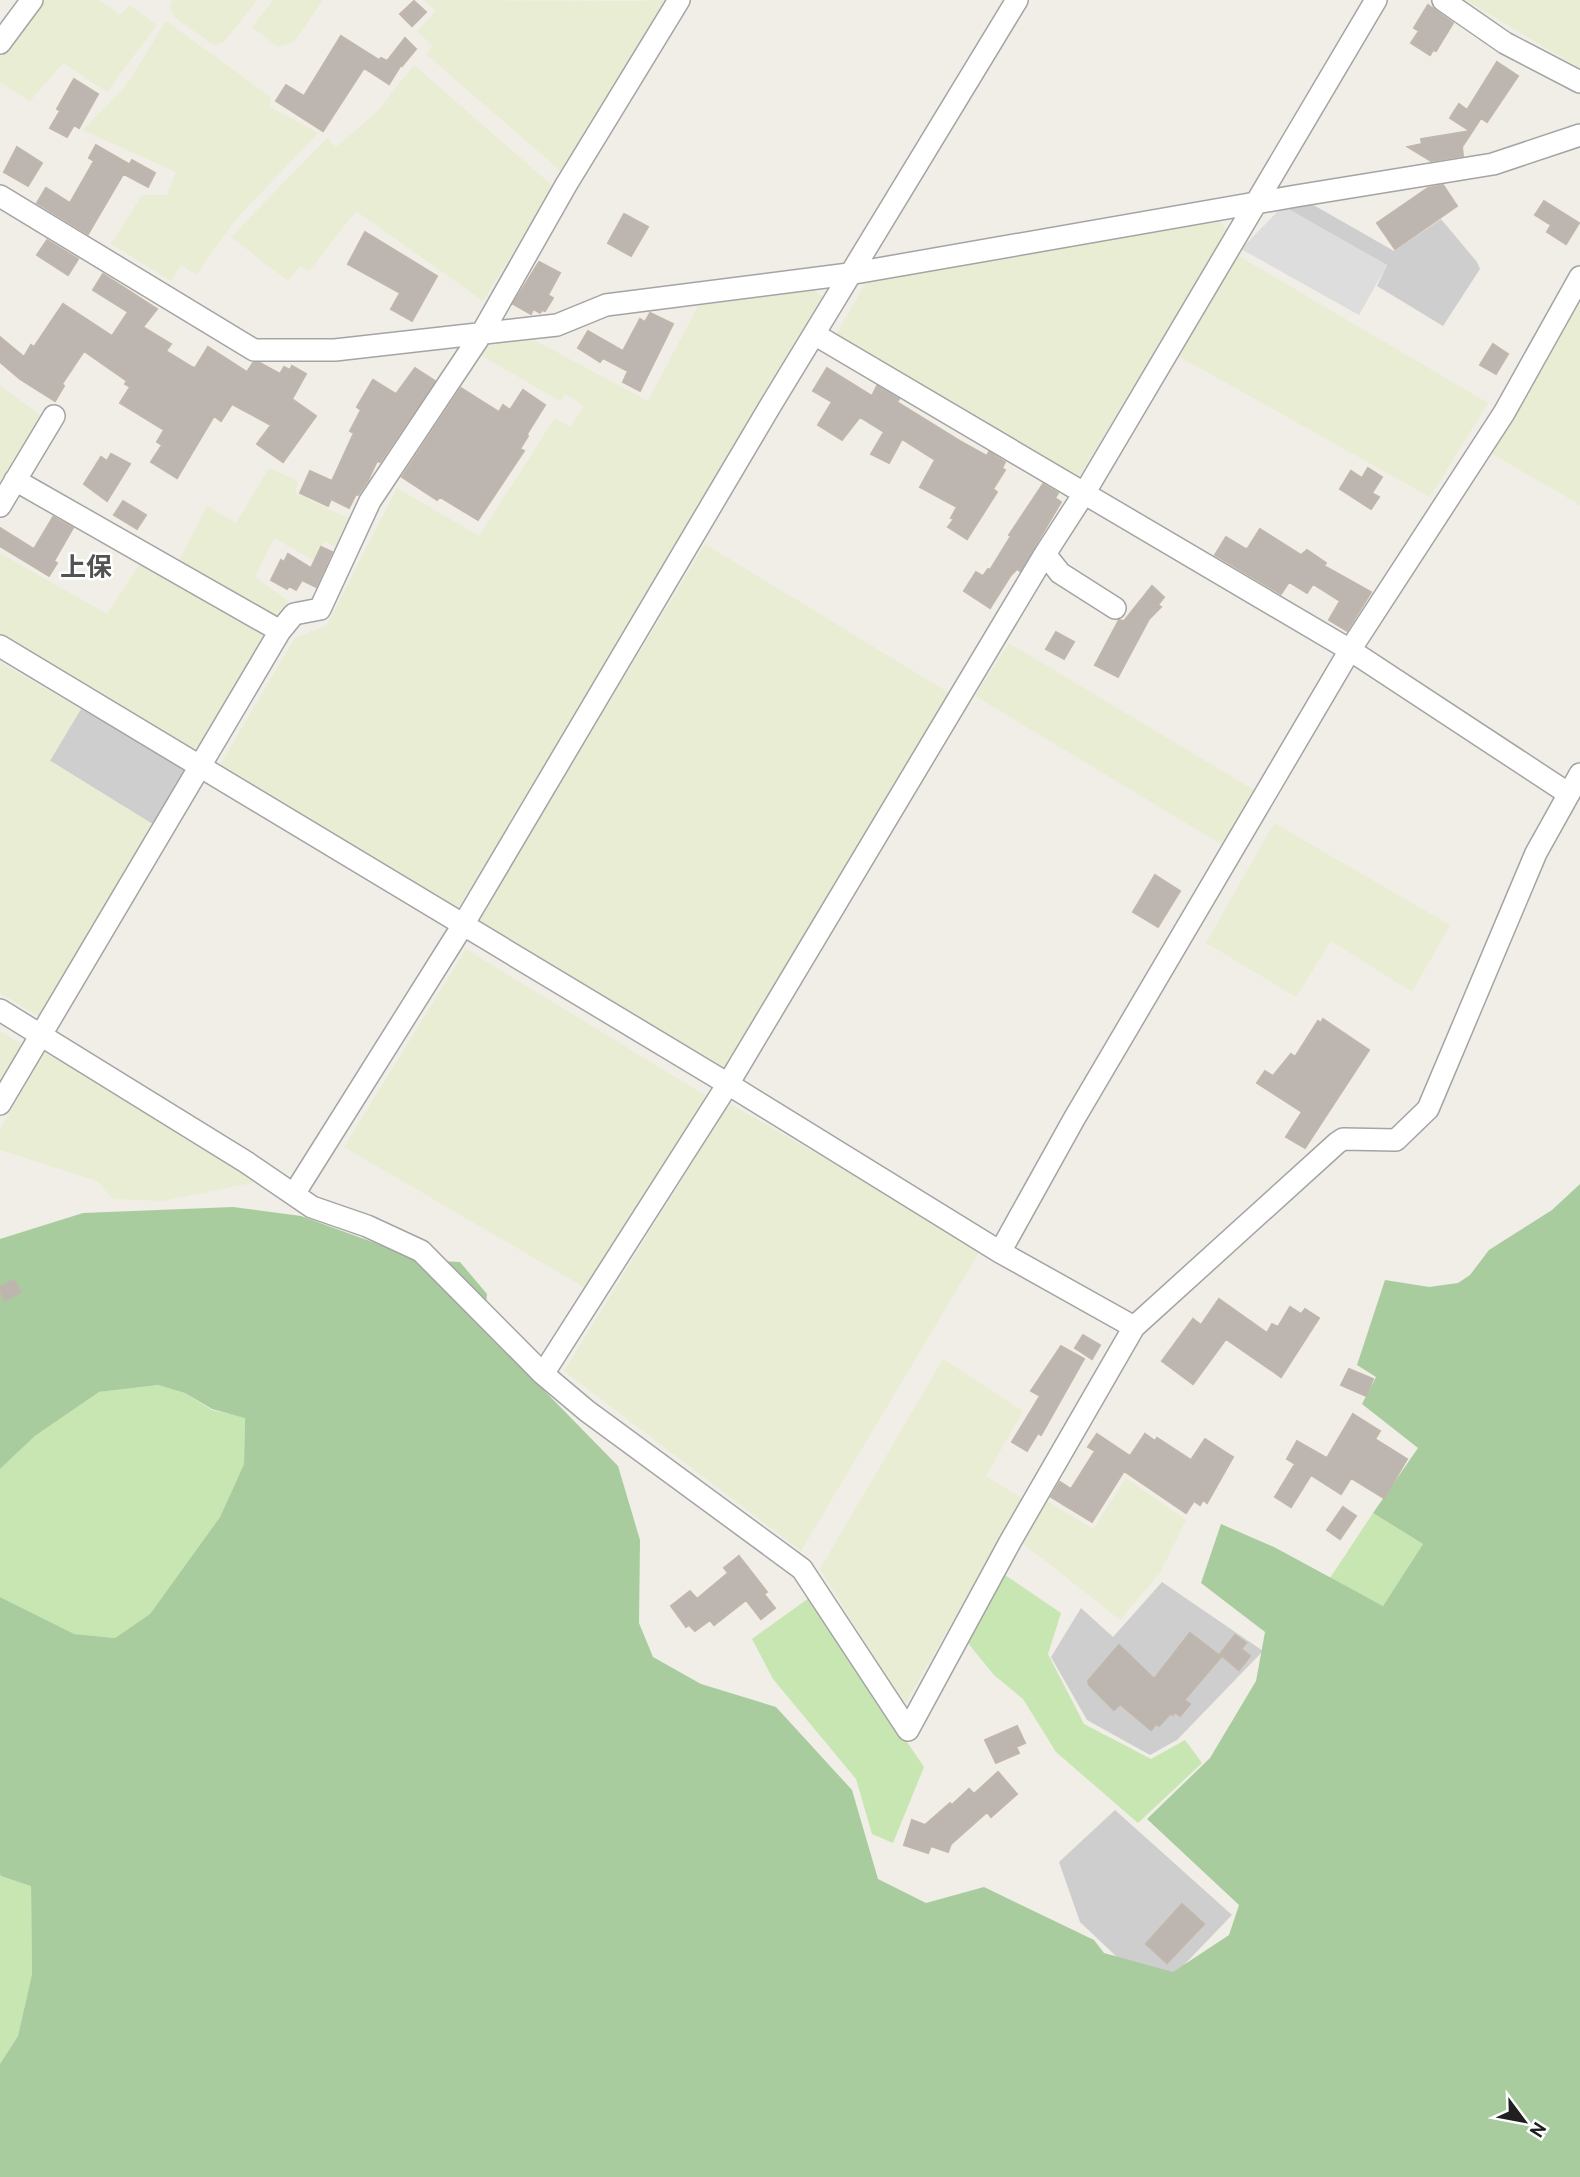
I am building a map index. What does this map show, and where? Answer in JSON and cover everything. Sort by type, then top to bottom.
[{"type":"street","points":[[0,43],[32,0]]},
{"type":"street","points":[[0,1104],[280,631],[294,614],[320,610],[370,501],[482,332],[566,185],[679,0]]},
{"type":"street","points":[[295,1194],[463,925],[849,274],[1017,0]]},
{"type":"street","points":[[542,1374],[728,1084],[1045,554],[1085,492],[1376,0]]},
{"type":"street","points":[[1443,0],[1505,43],[1580,82]]},
{"type":"street","points":[[0,196],[254,351],[335,350],[556,325],[606,305],[849,274],[1493,164],[1580,135]]},
{"type":"street","points":[[1000,1251],[1074,1119],[1350,650],[1504,413],[1580,277]]},
{"type":"street","points":[[814,334],[1350,650],[1569,794]]},
{"type":"street","points":[[0,506],[54,416]]},
{"type":"street","points":[[15,480],[280,631]]},
{"type":"street","points":[[1045,554],[1060,573],[1115,608]]},
{"type":"street","points":[[0,646],[1000,1251],[1134,1327]]},
{"type":"street","points":[[0,1010],[312,1207],[367,1226],[421,1251],[542,1374],[587,1411],[802,1569],[908,1730],[1010,1542],[1134,1327],[1337,1143],[1343,1139],[1396,1140],[1427,1109],[1536,853],[1580,774]]},
{"type":"shaded area","points":[[1310,203],[1394,251],[1441,219],[1480,269],[1443,326],[1377,286],[1387,265],[1283,206]]},
{"type":"shaded area","points":[[1283,206],[1387,265],[1359,315],[1241,249]]},
{"type":"shaded area","points":[[81,709],[186,769],[154,825],[49,760]]},
{"type":"shaded area","points":[[1162,1582],[1263,1651],[1177,1740],[1150,1755],[1087,1720],[1051,1657],[1081,1608],[1113,1637]]},
{"type":"shaded area","points":[[1115,1810],[1232,1915],[1156,1994],[1080,1922],[1059,1862]]},
{"type":"green space","points":[[37,0],[99,0],[120,15],[129,5],[157,25],[107,92],[63,63],[30,101],[0,82],[0,48]]},
{"type":"green space","points":[[172,0],[257,0],[224,42],[214,45],[174,17],[169,5]]},
{"type":"green space","points":[[273,0],[323,0],[294,42],[278,47],[252,27]]},
{"type":"green space","points":[[424,0],[665,0],[571,167],[562,172],[426,54],[433,46],[417,31],[436,11]]},
{"type":"green space","points":[[1465,0],[1580,0],[1580,68]]},
{"type":"green space","points":[[166,21],[271,97],[269,106],[318,133],[235,220],[196,275],[181,265],[171,281],[111,244],[142,195],[167,195],[176,172],[83,130],[125,87]]},
{"type":"green space","points":[[414,65],[554,187],[483,301],[356,211],[309,271],[300,266],[288,281],[231,237],[327,138],[336,147],[377,112]]},
{"type":"green space","points":[[1218,221],[1228,230],[1080,475],[1069,478],[836,335],[866,282]]},
{"type":"green space","points":[[1237,255],[1488,403],[1430,497],[1178,356]]},
{"type":"green space","points":[[812,289],[827,300],[456,912],[220,765],[295,638],[327,625],[397,488],[479,536],[555,418],[570,427],[584,406],[565,394],[560,401],[480,355],[486,345],[534,340],[648,401],[699,304]]},
{"type":"green space","points":[[1580,292],[1580,505],[1491,453]]},
{"type":"green space","points":[[0,385],[41,416],[0,487]]},
{"type":"green space","points":[[269,468],[298,481],[295,493],[352,520],[338,549],[325,541],[313,560],[274,538],[255,577],[289,601],[276,622],[178,563],[207,506],[236,523]]},
{"type":"green space","points":[[705,544],[954,696],[729,1071],[477,921]]},
{"type":"green space","points":[[0,553],[107,614],[141,562],[269,632],[199,746],[189,750],[0,640]]},
{"type":"green space","points":[[1009,643],[1259,793],[1226,847],[975,696]]},
{"type":"green space","points":[[0,662],[81,709],[50,761],[154,825],[41,1018],[0,993]]},
{"type":"green space","points":[[1274,823],[1450,925],[1412,992],[1331,941],[1296,997],[1206,943]]},
{"type":"green space","points":[[466,949],[708,1097],[589,1290],[344,1147]]},
{"type":"green space","points":[[0,1031],[24,1046],[0,1085]]},
{"type":"green space","points":[[46,1050],[266,1180],[163,1201],[113,1199],[97,1181],[0,1150],[0,1129]]},
{"type":"green space","points":[[729,1103],[981,1249],[801,1551],[564,1371]]},
{"type":"green space","points":[[1580,1184],[1580,2177],[0,2177],[0,2064],[18,2036],[32,1974],[31,1886],[0,1874],[0,1597],[74,1634],[115,1638],[150,1614],[220,1517],[244,1464],[245,1418],[212,1409],[185,1393],[158,1385],[99,1392],[35,1436],[0,1469],[0,1239],[83,1213],[233,1207],[301,1216],[422,1260],[460,1262],[487,1294],[484,1329],[618,1466],[640,1540],[639,1623],[653,1657],[701,1684],[776,1707],[852,1790],[878,1879],[926,1903],[984,1887],[1094,1940],[1104,1953],[1173,1972],[1229,1935],[1239,1905],[1147,1819],[1210,1758],[1256,1681],[1265,1632],[1201,1583],[1221,1524],[1274,1547],[1383,1606],[1423,1544],[1373,1513],[1418,1448],[1362,1404],[1376,1377],[1357,1365],[1385,1280],[1429,1287],[1458,1283],[1470,1275],[1489,1250],[1552,1210]]},
{"type":"green space","points":[[943,1359],[1023,1411],[986,1476],[1023,1499],[904,1706],[820,1569]]},
{"type":"green space","points":[[158,1385],[185,1393],[212,1410],[245,1417],[244,1464],[220,1517],[150,1614],[115,1638],[73,1634],[0,1597],[0,1469],[35,1436],[99,1392]]},
{"type":"green space","points":[[1126,1478],[1186,1520],[1160,1573],[1120,1620],[1020,1541],[1044,1499],[1093,1529]]},
{"type":"green space","points":[[1373,1513],[1423,1544],[1383,1606],[1330,1578]]},
{"type":"green space","points":[[1005,1575],[1061,1613],[1048,1654],[1084,1724],[1151,1759],[1185,1740],[1202,1763],[1138,1823],[1056,1752],[1023,1699],[994,1675],[967,1642]]},
{"type":"green space","points":[[809,1598],[924,1767],[893,1843],[872,1834],[856,1779],[773,1679],[752,1639]]},
{"type":"green space","points":[[0,1874],[31,1885],[32,1974],[18,2036],[0,2064]]},
{"type":"building","points":[[414,1],[426,12],[412,26],[400,14]]},
{"type":"building","points":[[1428,5],[1453,23],[1436,51],[1433,50],[1430,55],[1411,43],[1419,31],[1414,28]]},
{"type":"building","points":[[341,36],[379,60],[381,58],[387,61],[405,38],[416,49],[401,65],[389,84],[364,68],[323,131],[276,101],[286,85],[304,96]]},
{"type":"building","points":[[1497,62],[1518,76],[1487,122],[1481,118],[1462,147],[1463,156],[1431,161],[1408,147],[1422,144],[1421,139],[1470,131],[1450,118],[1459,104],[1467,110]]},
{"type":"building","points":[[74,79],[98,94],[79,128],[74,125],[67,137],[50,128]]},
{"type":"building","points":[[96,145],[129,164],[88,234],[37,203],[46,188],[70,203],[94,161],[89,158]]},
{"type":"building","points":[[17,147],[42,163],[28,186],[4,172]]},
{"type":"building","points":[[132,160],[155,173],[148,187],[124,174]]},
{"type":"building","points":[[1443,185],[1457,206],[1395,249],[1377,223],[1428,188]]},
{"type":"building","points":[[1544,201],[1579,223],[1566,244],[1547,232],[1551,225],[1535,215]]},
{"type":"building","points":[[624,214],[648,227],[631,256],[608,243]]},
{"type":"building","points":[[365,232],[437,276],[412,321],[391,309],[400,293],[348,264]]},
{"type":"building","points":[[47,240],[78,259],[68,275],[37,255]]},
{"type":"building","points":[[539,262],[560,273],[548,295],[553,298],[545,311],[540,313],[533,309],[531,314],[513,304]]},
{"type":"building","points":[[103,274],[157,309],[143,327],[171,344],[166,351],[192,367],[195,368],[208,347],[247,372],[253,363],[260,363],[280,374],[284,367],[290,370],[292,366],[306,374],[292,399],[316,416],[283,462],[257,444],[271,425],[232,404],[221,421],[214,416],[177,478],[151,462],[162,445],[157,442],[164,430],[120,403],[130,387],[125,384],[127,381],[84,351],[62,384],[64,386],[55,401],[20,379],[0,362],[0,337],[24,357],[31,345],[34,347],[63,304],[112,336],[128,312],[93,290]]},
{"type":"building","points":[[650,313],[673,324],[640,391],[623,382],[628,371],[603,358],[600,362],[578,348],[588,331],[623,351],[640,319],[645,322]]},
{"type":"building","points":[[1493,344],[1508,354],[1496,374],[1480,365]]},
{"type":"building","points":[[415,368],[435,381],[380,462],[377,461],[349,508],[331,499],[328,506],[300,493],[310,471],[332,481],[354,433],[350,431],[361,410],[357,407],[373,380],[396,394]]},
{"type":"building","points":[[827,368],[872,396],[877,386],[899,399],[897,402],[960,441],[987,456],[989,452],[1005,462],[1002,468],[1005,470],[993,489],[997,492],[967,539],[948,527],[954,519],[951,518],[957,507],[920,487],[935,460],[902,439],[889,463],[871,454],[884,432],[860,417],[842,440],[818,425],[832,402],[813,391]]},
{"type":"building","points":[[461,388],[499,412],[503,405],[510,410],[523,390],[545,405],[520,449],[524,451],[478,520],[440,497],[437,500],[402,477]]},
{"type":"building","points":[[111,454],[130,464],[107,501],[84,484],[101,457],[107,461]]},
{"type":"building","points":[[1368,468],[1382,477],[1372,493],[1379,497],[1371,509],[1340,489],[1351,471],[1362,478]]},
{"type":"building","points":[[1043,484],[1058,493],[1055,498],[1061,502],[1020,571],[1017,569],[1011,575],[990,608],[964,591],[976,572],[983,576],[990,570],[1011,536],[1009,535]]},
{"type":"building","points":[[123,501],[146,515],[137,529],[114,515]]},
{"type":"building","points":[[53,517],[73,528],[54,561],[57,563],[49,576],[0,546],[0,528],[34,549]]},
{"type":"building","points":[[1260,529],[1301,555],[1307,550],[1326,563],[1324,566],[1371,592],[1347,631],[1329,620],[1340,601],[1313,584],[1307,593],[1289,582],[1281,594],[1215,555],[1226,537],[1248,548]]},
{"type":"building","points":[[321,547],[332,552],[316,587],[302,580],[296,590],[289,586],[287,589],[271,580],[281,560],[284,562],[288,554],[311,568]]},
{"type":"building","points":[[1152,586],[1164,597],[1158,605],[1161,607],[1149,619],[1118,677],[1095,665],[1119,620],[1124,621]]},
{"type":"building","points":[[1056,632],[1074,642],[1064,659],[1046,649]]},
{"type":"building","points":[[1155,875],[1180,891],[1158,927],[1133,912]]},
{"type":"building","points":[[1323,1019],[1369,1050],[1305,1148],[1286,1137],[1302,1112],[1257,1083],[1265,1071],[1273,1076],[1291,1054],[1295,1057],[1318,1021],[1321,1023]]},
{"type":"building","points":[[14,1280],[21,1292],[4,1301],[0,1287]]},
{"type":"building","points":[[1219,1299],[1267,1333],[1272,1324],[1278,1327],[1290,1307],[1301,1314],[1305,1309],[1319,1318],[1281,1377],[1226,1339],[1193,1384],[1162,1361],[1193,1319],[1201,1325]]},
{"type":"building","points":[[1083,1335],[1100,1345],[1092,1359],[1075,1348]]},
{"type":"building","points":[[1061,1346],[1084,1359],[1041,1435],[1038,1433],[1027,1451],[1012,1442],[1040,1396],[1031,1391]]},
{"type":"building","points":[[1349,1369],[1373,1379],[1366,1396],[1341,1385]]},
{"type":"building","points":[[1353,1414],[1380,1431],[1375,1439],[1407,1459],[1384,1498],[1351,1478],[1341,1494],[1311,1475],[1291,1507],[1275,1497],[1295,1464],[1287,1459],[1297,1441],[1327,1458]]},
{"type":"building","points":[[1097,1434],[1130,1456],[1145,1434],[1155,1441],[1157,1438],[1191,1460],[1205,1439],[1233,1457],[1207,1503],[1203,1500],[1200,1505],[1194,1501],[1186,1513],[1124,1471],[1092,1522],[1051,1497],[1060,1482],[1071,1489],[1095,1451],[1088,1447]]},
{"type":"building","points":[[1343,1507],[1356,1516],[1340,1539],[1327,1530]]},
{"type":"building","points":[[739,1556],[767,1592],[764,1594],[775,1608],[761,1619],[746,1600],[714,1625],[710,1620],[695,1631],[689,1625],[686,1627],[671,1606],[690,1591],[697,1599],[728,1573],[724,1568]]},
{"type":"building","points":[[1190,1633],[1221,1657],[1184,1700],[1190,1704],[1180,1716],[1175,1712],[1173,1715],[1171,1713],[1159,1726],[1156,1724],[1151,1730],[1120,1704],[1114,1710],[1089,1685],[1088,1681],[1119,1645],[1154,1679]]},
{"type":"building","points":[[1235,1635],[1246,1643],[1241,1649],[1250,1656],[1239,1670],[1220,1654]]},
{"type":"building","points":[[1017,1726],[1025,1743],[1016,1747],[1019,1753],[996,1763],[985,1740]]},
{"type":"building","points":[[998,1772],[1017,1794],[991,1817],[987,1812],[951,1844],[948,1852],[931,1846],[928,1853],[904,1845],[912,1820],[925,1825],[969,1789],[974,1794]]},
{"type":"building","points":[[1182,1904],[1204,1924],[1167,1963],[1146,1944]]},
{"type":"district","name":"上保","points":[[86,567]]}]
